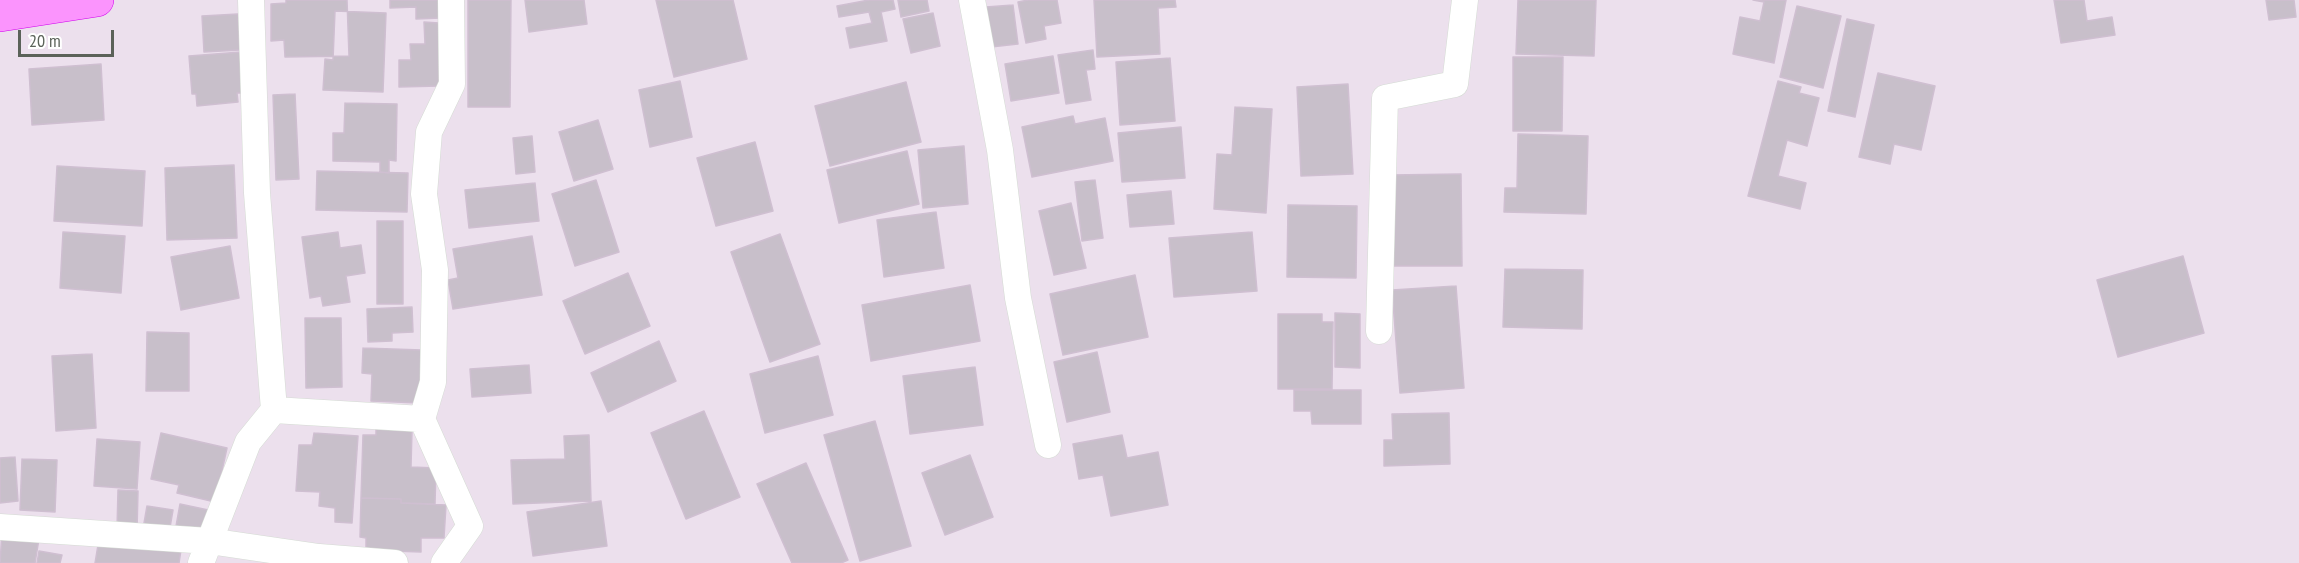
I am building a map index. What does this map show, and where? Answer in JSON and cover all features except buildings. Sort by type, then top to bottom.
[{"type":"highway","points":[[0,15],[97,0]]},
{"type":"street","points":[[205,552],[248,442],[274,410],[257,193],[251,0]]},
{"type":"street","points":[[444,563],[470,526],[422,418],[433,382],[435,270],[424,194],[429,132],[452,84],[451,0]]},
{"type":"street","points":[[972,0],[1000,150],[1018,298],[1048,446]]},
{"type":"street","points":[[1379,331],[1385,98],[1455,84],[1465,0]]},
{"type":"street","points":[[274,410],[422,418]]},
{"type":"street","points":[[0,527],[205,552],[395,563]]}]
